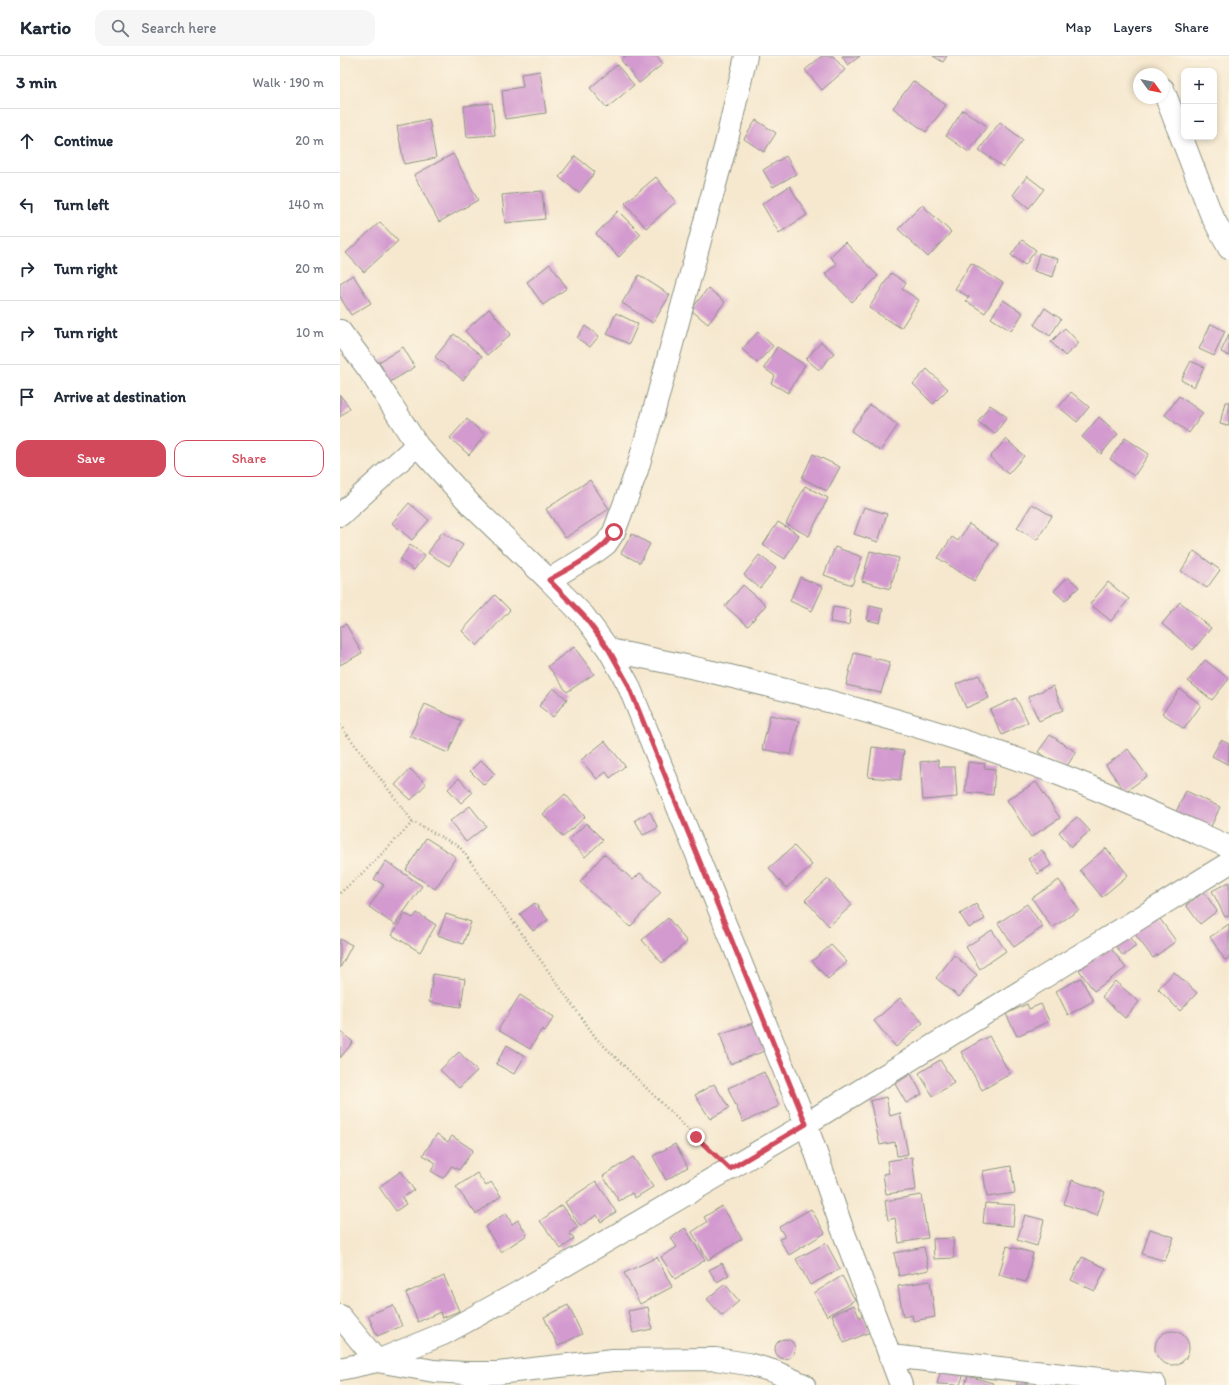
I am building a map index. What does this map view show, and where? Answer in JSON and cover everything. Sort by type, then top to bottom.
[{"type":"street","points":[[549,580],[598,550],[606,544],[614,532],[637,470],[652,418],[726,144],[746,56]]},
{"type":"street","points":[[1169,103],[1212,214],[1229,248]]},
{"type":"street","points":[[340,331],[370,371],[417,445],[472,506],[584,616],[609,650],[628,684],[806,1124],[842,1228],[901,1385]]},
{"type":"street","points":[[340,515],[417,445]]},
{"type":"street","points":[[609,650],[728,675],[852,707],[941,734],[1045,769],[1097,789],[1229,846]]},
{"type":"street","points":[[340,1369],[377,1361],[443,1334],[510,1298],[806,1124],[1229,864]]},
{"type":"street","points":[[340,1316],[377,1361],[434,1371],[498,1373],[613,1360],[715,1360],[754,1366],[773,1371],[804,1385]]},
{"type":"street","points":[[890,1356],[1155,1385]]},
{"type":"path","points":[[340,725],[413,822],[460,847],[596,1038],[730,1169]]},
{"type":"path","points":[[340,893],[366,870],[413,822]]},
{"type":"building","points":[[625,56],[657,56],[663,64],[639,83],[621,60]]},
{"type":"building","points":[[822,56],[833,56],[845,70],[822,90],[805,70]]},
{"type":"building","points":[[842,56],[860,56],[848,65]]},
{"type":"building","points":[[933,56],[947,56],[943,62]]},
{"type":"building","points":[[617,65],[634,85],[607,108],[590,88]]},
{"type":"building","points":[[540,71],[546,113],[505,119],[502,90],[523,87],[521,74]]},
{"type":"building","points":[[913,81],[946,105],[926,132],[893,108]]},
{"type":"building","points":[[492,103],[495,135],[467,137],[464,106]]},
{"type":"building","points":[[963,110],[987,126],[969,152],[946,136]]},
{"type":"building","points":[[429,119],[436,158],[404,164],[397,126]]},
{"type":"building","points":[[756,120],[776,133],[764,152],[744,139]]},
{"type":"building","points":[[1000,122],[1023,140],[1003,167],[979,150]]},
{"type":"building","points":[[453,154],[478,200],[439,222],[414,175]]},
{"type":"building","points":[[575,156],[595,172],[579,193],[559,177]]},
{"type":"building","points":[[786,156],[796,174],[773,187],[763,170]]},
{"type":"building","points":[[1027,176],[1044,189],[1029,208],[1013,195]]},
{"type":"building","points":[[656,177],[676,202],[646,228],[625,203]]},
{"type":"building","points":[[790,186],[807,215],[779,233],[762,204]]},
{"type":"building","points":[[542,191],[545,219],[505,223],[502,195]]},
{"type":"building","points":[[922,205],[951,232],[928,257],[898,229]]},
{"type":"building","points":[[618,211],[641,234],[619,257],[596,234]]},
{"type":"building","points":[[380,222],[398,241],[364,272],[346,253]]},
{"type":"building","points":[[1022,240],[1036,250],[1025,265],[1011,255]]},
{"type":"building","points":[[845,242],[878,276],[852,302],[825,274],[837,264],[830,257]]},
{"type":"building","points":[[1039,253],[1058,259],[1053,277],[1034,271]]},
{"type":"building","points":[[971,263],[1003,283],[985,313],[966,301],[969,297],[955,289]]},
{"type":"building","points":[[550,264],[567,288],[543,305],[527,282]]},
{"type":"building","points":[[891,273],[906,283],[902,289],[919,300],[901,328],[869,308]]},
{"type":"building","points":[[353,275],[371,303],[351,315],[340,297],[340,283]]},
{"type":"building","points":[[639,275],[670,295],[653,323],[622,303]]},
{"type":"building","points":[[708,288],[725,302],[708,324],[691,310]]},
{"type":"building","points":[[1003,300],[1023,313],[1011,331],[991,318]]},
{"type":"building","points":[[1045,308],[1061,319],[1050,336],[1034,325]]},
{"type":"building","points":[[489,309],[511,334],[487,355],[465,331]]},
{"type":"building","points":[[616,313],[638,324],[629,344],[607,334]]},
{"type":"building","points":[[1211,324],[1225,331],[1214,356],[1199,349]]},
{"type":"building","points":[[585,326],[599,336],[590,347],[577,338]]},
{"type":"building","points":[[1065,328],[1079,343],[1065,356],[1051,342]]},
{"type":"building","points":[[758,332],[773,346],[757,363],[742,349]]},
{"type":"building","points":[[454,334],[482,356],[463,380],[435,357]]},
{"type":"building","points":[[1229,334],[1229,356],[1221,352]]},
{"type":"building","points":[[821,342],[834,353],[819,370],[806,359]]},
{"type":"building","points":[[403,347],[415,367],[390,382],[379,362]]},
{"type":"building","points":[[777,347],[805,365],[788,393],[771,383],[775,376],[764,368]]},
{"type":"building","points":[[1191,361],[1204,367],[1194,387],[1181,380]]},
{"type":"building","points":[[927,369],[948,389],[933,404],[913,384]]},
{"type":"building","points":[[1071,392],[1089,407],[1077,422],[1059,407]]},
{"type":"building","points":[[340,395],[350,408],[340,417]]},
{"type":"building","points":[[1179,396],[1203,413],[1189,433],[1165,415]]},
{"type":"building","points":[[1225,402],[1229,402],[1229,426],[1220,424]]},
{"type":"building","points":[[870,405],[898,425],[880,451],[851,431]]},
{"type":"building","points":[[990,405],[1007,417],[995,434],[978,422]]},
{"type":"building","points":[[1099,417],[1118,434],[1101,454],[1082,437]]},
{"type":"building","points":[[467,419],[485,435],[469,455],[450,438]]},
{"type":"building","points":[[1125,438],[1149,454],[1134,476],[1110,459]]},
{"type":"building","points":[[1006,439],[1024,456],[1008,474],[990,457]]},
{"type":"building","points":[[813,454],[840,467],[827,491],[802,478]]},
{"type":"building","points":[[590,480],[609,509],[565,538],[546,509]]},
{"type":"building","points":[[805,486],[828,498],[809,536],[786,524]]},
{"type":"building","points":[[409,503],[429,520],[412,540],[392,523]]},
{"type":"building","points":[[1032,504],[1052,516],[1037,540],[1017,528]]},
{"type":"building","points":[[864,507],[887,514],[878,542],[854,534]]},
{"type":"building","points":[[778,522],[799,535],[785,559],[763,545]]},
{"type":"building","points":[[969,524],[998,544],[974,581],[938,558],[952,537],[958,541]]},
{"type":"building","points":[[442,532],[463,545],[449,566],[428,553]]},
{"type":"building","points":[[632,534],[650,544],[640,563],[621,553]]},
{"type":"building","points":[[410,545],[425,555],[414,570],[400,560]]},
{"type":"building","points":[[835,547],[862,557],[852,585],[824,575]]},
{"type":"building","points":[[870,551],[899,558],[890,589],[862,581]]},
{"type":"building","points":[[1194,551],[1220,570],[1207,588],[1181,571]]},
{"type":"building","points":[[759,555],[776,568],[760,588],[744,575]]},
{"type":"building","points":[[800,577],[823,587],[812,611],[790,601]]},
{"type":"building","points":[[1068,577],[1079,587],[1065,601],[1054,591]]},
{"type":"building","points":[[1108,582],[1129,599],[1111,621],[1090,604]]},
{"type":"building","points":[[743,585],[766,605],[748,626],[725,606]]},
{"type":"building","points":[[495,595],[510,610],[477,646],[462,631]]},
{"type":"building","points":[[1180,602],[1211,628],[1193,650],[1162,624]]},
{"type":"building","points":[[870,606],[883,609],[880,623],[867,620]]},
{"type":"building","points":[[833,607],[851,610],[849,625],[830,622]]},
{"type":"building","points":[[346,624],[362,653],[340,665],[340,627]]},
{"type":"building","points":[[574,647],[594,674],[567,692],[548,666]]},
{"type":"building","points":[[854,653],[890,662],[881,693],[846,685]]},
{"type":"building","points":[[1205,660],[1229,679],[1212,700],[1188,681]]},
{"type":"building","points":[[979,675],[989,698],[966,708],[956,684]]},
{"type":"building","points":[[1053,686],[1063,710],[1039,721],[1028,697]]},
{"type":"building","points":[[553,688],[567,699],[553,717],[539,706]]},
{"type":"building","points":[[1180,689],[1201,705],[1184,729],[1162,713]]},
{"type":"building","points":[[1016,698],[1028,722],[1002,735],[990,710]]},
{"type":"building","points":[[425,704],[462,721],[448,753],[410,736]]},
{"type":"building","points":[[770,715],[799,721],[791,755],[762,749]]},
{"type":"building","points":[[1050,735],[1076,752],[1065,769],[1038,752]]},
{"type":"building","points":[[1221,740],[1229,744],[1229,765],[1212,756]]},
{"type":"building","points":[[605,741],[625,766],[610,778],[606,772],[597,779],[581,760]]},
{"type":"building","points":[[872,747],[904,751],[900,780],[868,777]]},
{"type":"building","points":[[1128,749],[1147,776],[1125,792],[1106,765]]},
{"type":"building","points":[[481,760],[495,774],[484,785],[470,771]]},
{"type":"building","points":[[938,760],[939,767],[955,767],[957,797],[923,800],[920,762]]},
{"type":"building","points":[[968,762],[985,764],[984,768],[995,769],[993,795],[965,792]]},
{"type":"building","points":[[410,769],[426,784],[411,800],[395,785]]},
{"type":"building","points":[[459,778],[472,793],[461,803],[448,789]]},
{"type":"building","points":[[1036,782],[1060,818],[1031,837],[1007,800]]},
{"type":"building","points":[[1186,791],[1220,807],[1208,833],[1174,816]]},
{"type":"building","points":[[565,794],[585,817],[563,837],[543,814]]},
{"type":"building","points":[[470,806],[486,826],[466,842],[450,821]]},
{"type":"building","points":[[650,812],[658,828],[643,835],[635,820]]},
{"type":"building","points":[[1077,817],[1090,831],[1071,847],[1059,832]]},
{"type":"building","points":[[586,823],[603,840],[585,857],[569,840]]},
{"type":"building","points":[[426,838],[456,857],[435,889],[406,870]]},
{"type":"building","points":[[794,846],[812,865],[786,888],[769,868]]},
{"type":"building","points":[[1106,848],[1128,875],[1102,897],[1080,870]]},
{"type":"building","points":[[1042,850],[1051,865],[1038,874],[1028,859]]},
{"type":"building","points":[[604,854],[633,880],[640,873],[661,892],[630,927],[580,882]]},
{"type":"building","points":[[386,861],[422,886],[395,925],[369,907],[384,885],[374,879]]},
{"type":"building","points":[[828,879],[852,905],[829,926],[805,900]]},
{"type":"building","points":[[1059,880],[1079,910],[1052,928],[1032,898]]},
{"type":"building","points":[[1229,882],[1229,916],[1225,917],[1212,891]]},
{"type":"building","points":[[1204,892],[1217,911],[1200,924],[1186,905]]},
{"type":"building","points":[[535,903],[548,920],[533,931],[520,914]]},
{"type":"building","points":[[976,904],[985,919],[969,928],[960,914]]},
{"type":"building","points":[[1027,904],[1043,927],[1014,947],[998,923]]},
{"type":"building","points":[[417,913],[436,925],[420,952],[392,935],[405,914],[413,918]]},
{"type":"building","points":[[446,914],[471,922],[463,944],[438,935]]},
{"type":"building","points":[[1157,915],[1176,941],[1153,958],[1134,933]]},
{"type":"building","points":[[668,918],[687,942],[662,963],[642,940]]},
{"type":"building","points":[[1229,924],[1229,958],[1225,960],[1210,937]]},
{"type":"building","points":[[992,930],[1006,951],[980,969],[966,947]]},
{"type":"building","points":[[1127,934],[1136,946],[1123,956],[1114,944]]},
{"type":"building","points":[[340,939],[352,945],[340,968]]},
{"type":"building","points":[[831,945],[847,962],[828,979],[812,961]]},
{"type":"building","points":[[1110,947],[1126,968],[1094,991],[1079,970]]},
{"type":"building","points":[[954,955],[977,975],[959,997],[936,978]]},
{"type":"building","points":[[1174,972],[1197,993],[1180,1011],[1158,989]]},
{"type":"building","points":[[433,974],[465,979],[461,1007],[429,1002]]},
{"type":"building","points":[[1081,978],[1093,1001],[1068,1015],[1056,991]]},
{"type":"building","points":[[1115,981],[1139,1002],[1125,1018],[1102,997]]},
{"type":"building","points":[[520,995],[554,1017],[545,1031],[542,1029],[530,1049],[498,1030]]},
{"type":"building","points":[[900,998],[923,1023],[896,1047],[874,1021]]},
{"type":"building","points":[[1027,1004],[1029,1009],[1041,1004],[1049,1021],[1017,1036],[1006,1014]]},
{"type":"building","points":[[756,1022],[765,1051],[730,1064],[720,1034]]},
{"type":"building","points":[[340,1031],[353,1042],[340,1058]]},
{"type":"building","points":[[989,1036],[1010,1074],[982,1090],[961,1052]]},
{"type":"building","points":[[507,1045],[525,1056],[514,1074],[496,1064]]},
{"type":"building","points":[[459,1052],[477,1071],[459,1088],[440,1070]]},
{"type":"building","points":[[940,1060],[954,1083],[933,1096],[919,1073]]},
{"type":"building","points":[[764,1072],[779,1106],[743,1122],[728,1088]]},
{"type":"building","points":[[911,1074],[922,1094],[906,1103],[895,1084]]},
{"type":"building","points":[[714,1084],[729,1108],[710,1119],[695,1095]]},
{"type":"building","points":[[886,1097],[890,1116],[900,1113],[908,1154],[897,1156],[895,1142],[880,1145],[870,1101]]},
{"type":"building","points":[[437,1134],[448,1142],[452,1136],[473,1150],[459,1170],[452,1166],[443,1178],[431,1171],[436,1163],[423,1155]]},
{"type":"building","points":[[675,1144],[688,1167],[666,1180],[653,1156]]},
{"type":"building","points":[[633,1157],[653,1187],[635,1198],[632,1193],[619,1201],[603,1176]]},
{"type":"building","points":[[912,1157],[916,1190],[886,1194],[883,1174],[889,1173],[887,1161]]},
{"type":"building","points":[[1011,1166],[1015,1193],[987,1197],[983,1171]]},
{"type":"building","points":[[401,1171],[414,1190],[402,1198],[406,1204],[396,1211],[379,1187]]},
{"type":"building","points":[[477,1173],[486,1186],[491,1182],[501,1196],[476,1214],[456,1187]]},
{"type":"building","points":[[1072,1180],[1105,1192],[1097,1216],[1064,1204]]},
{"type":"building","points":[[596,1181],[616,1212],[601,1222],[597,1215],[580,1226],[565,1202]]},
{"type":"building","points":[[921,1195],[928,1238],[899,1243],[895,1218],[888,1220],[885,1201]]},
{"type":"building","points":[[985,1203],[1015,1205],[1013,1226],[983,1223]]},
{"type":"building","points":[[562,1205],[578,1227],[569,1233],[574,1239],[561,1249],[540,1221]]},
{"type":"building","points":[[722,1206],[742,1239],[708,1260],[692,1232],[707,1222],[704,1217]]},
{"type":"building","points":[[811,1209],[825,1233],[789,1255],[779,1239],[785,1237],[779,1227]]},
{"type":"building","points":[[506,1213],[512,1224],[518,1220],[527,1235],[501,1252],[485,1227]]},
{"type":"building","points":[[1025,1215],[1044,1220],[1037,1246],[1017,1240]]},
{"type":"building","points":[[685,1228],[705,1260],[675,1279],[661,1257],[677,1247],[671,1238]]},
{"type":"building","points":[[1150,1229],[1174,1237],[1165,1261],[1142,1254]]},
{"type":"building","points":[[953,1238],[954,1258],[934,1259],[933,1239]]},
{"type":"building","points":[[826,1243],[840,1269],[810,1285],[796,1259]]},
{"type":"building","points":[[1007,1246],[1033,1253],[1026,1282],[999,1275]]},
{"type":"building","points":[[924,1247],[929,1270],[899,1276],[894,1253]]},
{"type":"building","points":[[657,1257],[672,1287],[640,1304],[624,1273]]},
{"type":"building","points":[[1082,1257],[1106,1268],[1095,1291],[1071,1280]]},
{"type":"building","points":[[722,1263],[729,1275],[717,1282],[709,1270]]},
{"type":"building","points":[[444,1276],[459,1311],[442,1318],[440,1312],[418,1322],[406,1293]]},
{"type":"building","points":[[842,1276],[855,1300],[827,1316],[814,1293]]},
{"type":"building","points":[[930,1281],[935,1317],[913,1321],[912,1315],[903,1317],[898,1286]]},
{"type":"building","points":[[725,1284],[739,1301],[722,1316],[707,1299]]},
{"type":"building","points":[[393,1305],[402,1326],[377,1336],[368,1315]]},
{"type":"building","points":[[568,1305],[582,1334],[558,1346],[544,1317]]},
{"type":"building","points":[[854,1305],[859,1317],[863,1316],[870,1332],[844,1343],[832,1315]]},
{"type":"building","points":[[648,1307],[652,1329],[633,1333],[628,1311]]},
{"type":"building","points":[[1172,1331],[1178,1332],[1184,1336],[1188,1342],[1188,1354],[1184,1360],[1178,1364],[1172,1365],[1166,1364],[1160,1360],[1156,1354],[1155,1348],[1156,1342],[1160,1336],[1166,1332]]},
{"type":"building","points":[[785,1339],[792,1342],[795,1349],[792,1356],[785,1359],[778,1356],[775,1349],[778,1342]]},
{"type":"building","points":[[942,1366],[964,1373],[960,1385],[937,1384]]},
{"type":"building","points":[[968,1376],[993,1383],[992,1385],[965,1385]]},
{"type":"building","points":[[1019,1380],[1029,1385],[1016,1385]]},
{"type":"route","points":[[614,532],[606,544],[598,550],[549,580],[584,616],[609,650],[628,684],[806,1124],[730,1169],[696,1137]]}]
